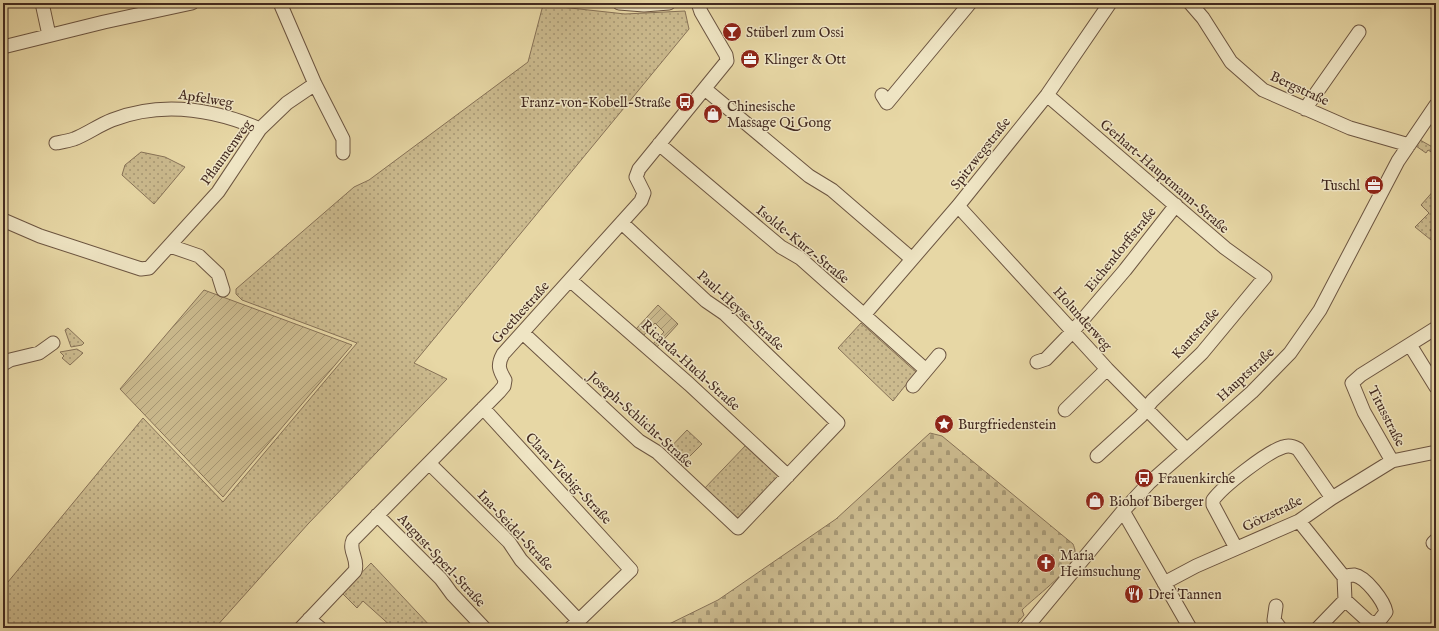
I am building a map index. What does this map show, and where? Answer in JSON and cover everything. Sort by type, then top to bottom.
[{"type":"street","points":[[42,3],[49,35]]},
{"type":"street","points":[[3,47],[49,35],[192,3]]},
{"type":"street","points":[[280,3],[316,84],[343,139],[343,152]]},
{"type":"street","points":[[619,3],[644,5],[669,3]]},
{"type":"street","name":"Goethestraße","points":[[305,624],[355,571],[356,560],[352,551],[352,543],[377,515],[504,386],[505,380],[499,370],[500,359],[644,197],[644,193],[637,181],[636,173],[726,65],[727,58],[701,12],[698,3]]},
{"type":"street","points":[[882,95],[887,104],[970,3]]},
{"type":"street","name":"Spitzwegstraße","points":[[864,315],[958,206],[1048,95],[1110,3]]},
{"type":"street","name":"Bergstraße","points":[[1190,3],[1203,18],[1231,62],[1263,90],[1350,128],[1409,145]]},
{"type":"street","points":[[1305,109],[1359,32]]},
{"type":"street","name":"Pflaumenweg","points":[[3,220],[40,236],[141,269],[153,266],[218,192],[260,129],[287,103],[316,84]]},
{"type":"street","points":[[705,89],[809,176],[832,190],[912,259]]},
{"type":"street","name":"Gerhart-Hauptmann-Straße","points":[[1048,95],[1225,248],[1265,277]]},
{"type":"street","name":"Hauptstraße","points":[[1026,628],[1123,511],[1153,479],[1265,380],[1303,336],[1320,310],[1398,161],[1436,105]]},
{"type":"street","name":"Apfelweg","points":[[56,143],[74,139],[113,119],[130,114],[167,108],[209,113],[236,119],[260,129]]},
{"type":"street","name":"Isolde-Kurz-Straße","points":[[659,144],[781,247],[800,258],[926,370]]},
{"type":"street","name":"Eichendorffstraße","points":[[1037,362],[1046,359],[1073,331],[1125,270],[1176,205]]},
{"type":"street","name":"Holunderweg","points":[[958,206],[1107,369],[1186,449]]},
{"type":"street","name":"Paul-Heyse-Straße","points":[[622,223],[706,301],[725,314],[838,423],[788,476]]},
{"type":"street","points":[[170,246],[199,256],[218,274],[223,290]]},
{"type":"street","name":"Kantstraße","points":[[1097,456],[1141,416],[1152,401],[1202,353],[1265,277]]},
{"type":"street","name":"Ricarda-Huch-Straße","points":[[570,280],[684,379],[788,476]]},
{"type":"street","name":"Titusstraße","points":[[1392,461],[1364,412],[1352,383],[1361,375],[1436,328]]},
{"type":"street","name":"Joseph-Schlicht-Straße","points":[[523,333],[640,441],[657,452],[738,528],[788,476]]},
{"type":"street","points":[[3,364],[10,360],[39,353],[53,343]]},
{"type":"street","points":[[1410,345],[1436,387]]},
{"type":"street","points":[[913,386],[939,355]]},
{"type":"street","points":[[1065,410],[1107,369]]},
{"type":"street","name":"Clara-Viebig-Straße","points":[[483,408],[632,570],[575,624]]},
{"type":"street","points":[[1236,548],[1213,506],[1213,500],[1258,462],[1276,450],[1285,446],[1293,446],[1298,449],[1332,498]]},
{"type":"street","name":"Götzstraße","points":[[1164,583],[1236,548],[1299,521],[1332,498],[1392,461],[1436,452]]},
{"type":"street","name":"Ina-Seidel-Straße","points":[[429,463],[506,539],[521,560],[575,624]]},
{"type":"street","points":[[1123,511],[1190,628]]},
{"type":"street","name":"August-Sperl-Straße","points":[[377,515],[441,579],[452,594],[484,628]]},
{"type":"street","points":[[1299,521],[1344,577],[1345,600],[1368,621],[1374,623],[1379,621],[1386,612],[1385,604],[1367,583],[1354,575],[1344,577]]},
{"type":"street","points":[[1318,628],[1345,600]]},
{"type":"street","points":[[1276,606],[1274,620],[1280,628]]},
{"type":"street","points":[[305,624],[320,628]]},
{"type":"green space","points":[[543,5],[625,14],[685,11],[689,29],[414,363],[447,379],[308,524],[215,628],[3,628],[3,588],[143,418],[223,502],[357,343],[242,300],[236,294],[236,289],[354,187],[369,180],[528,62]]},
{"type":"green space","points":[[1420,140],[1436,149],[1436,155],[1428,150],[1426,153],[1416,146]]},
{"type":"green space","points":[[141,152],[165,157],[185,167],[154,204],[122,175],[125,165]]},
{"type":"green space","points":[[1436,188],[1436,224],[1430,230],[1436,237],[1436,244],[1415,227],[1429,213],[1421,205]]},
{"type":"green space","points":[[204,290],[352,345],[223,497],[120,389]]},
{"type":"green space","points":[[658,305],[678,324],[656,348],[652,345],[664,332],[655,323],[643,336],[636,329]]},
{"type":"green space","points":[[861,323],[916,372],[893,401],[838,348]]},
{"type":"green space","points":[[68,328],[84,343],[82,345],[71,347],[65,330]]},
{"type":"green space","points":[[77,349],[83,353],[70,365],[62,358],[64,356],[60,352]]},
{"type":"green space","points":[[687,430],[702,444],[679,467],[665,453]]},
{"type":"green space","points":[[930,433],[942,436],[1073,544],[1075,554],[1071,563],[1022,610],[1024,615],[1013,628],[661,628],[718,600],[836,519]]},
{"type":"green space","points":[[747,444],[781,476],[738,522],[703,490]]},
{"type":"green space","points":[[371,563],[432,628],[393,628],[363,601],[357,608],[342,593]]},
{"type":"place","name":"Stüberl zum Ossi","points":[[732,32]]},
{"type":"place","name":"Klinger & Ott","points":[[750,59]]},
{"type":"place","name":"Franz-von-Kobell-Straße","points":[[685,102]]},
{"type":"place","name":"Chinesische Massage Qi Gong","points":[[713,114]]},
{"type":"place","name":"Tuschl","points":[[1374,185]]},
{"type":"place","name":"Burgfriedenstein","points":[[944,424]]},
{"type":"place","name":"Frauenkirche","points":[[1144,478]]},
{"type":"place","name":"Biohof Biberger","points":[[1095,501]]},
{"type":"place","name":"Maria Heimsuchung","points":[[1046,563]]},
{"type":"place","name":"Drei Tannen","points":[[1134,594]]}]
